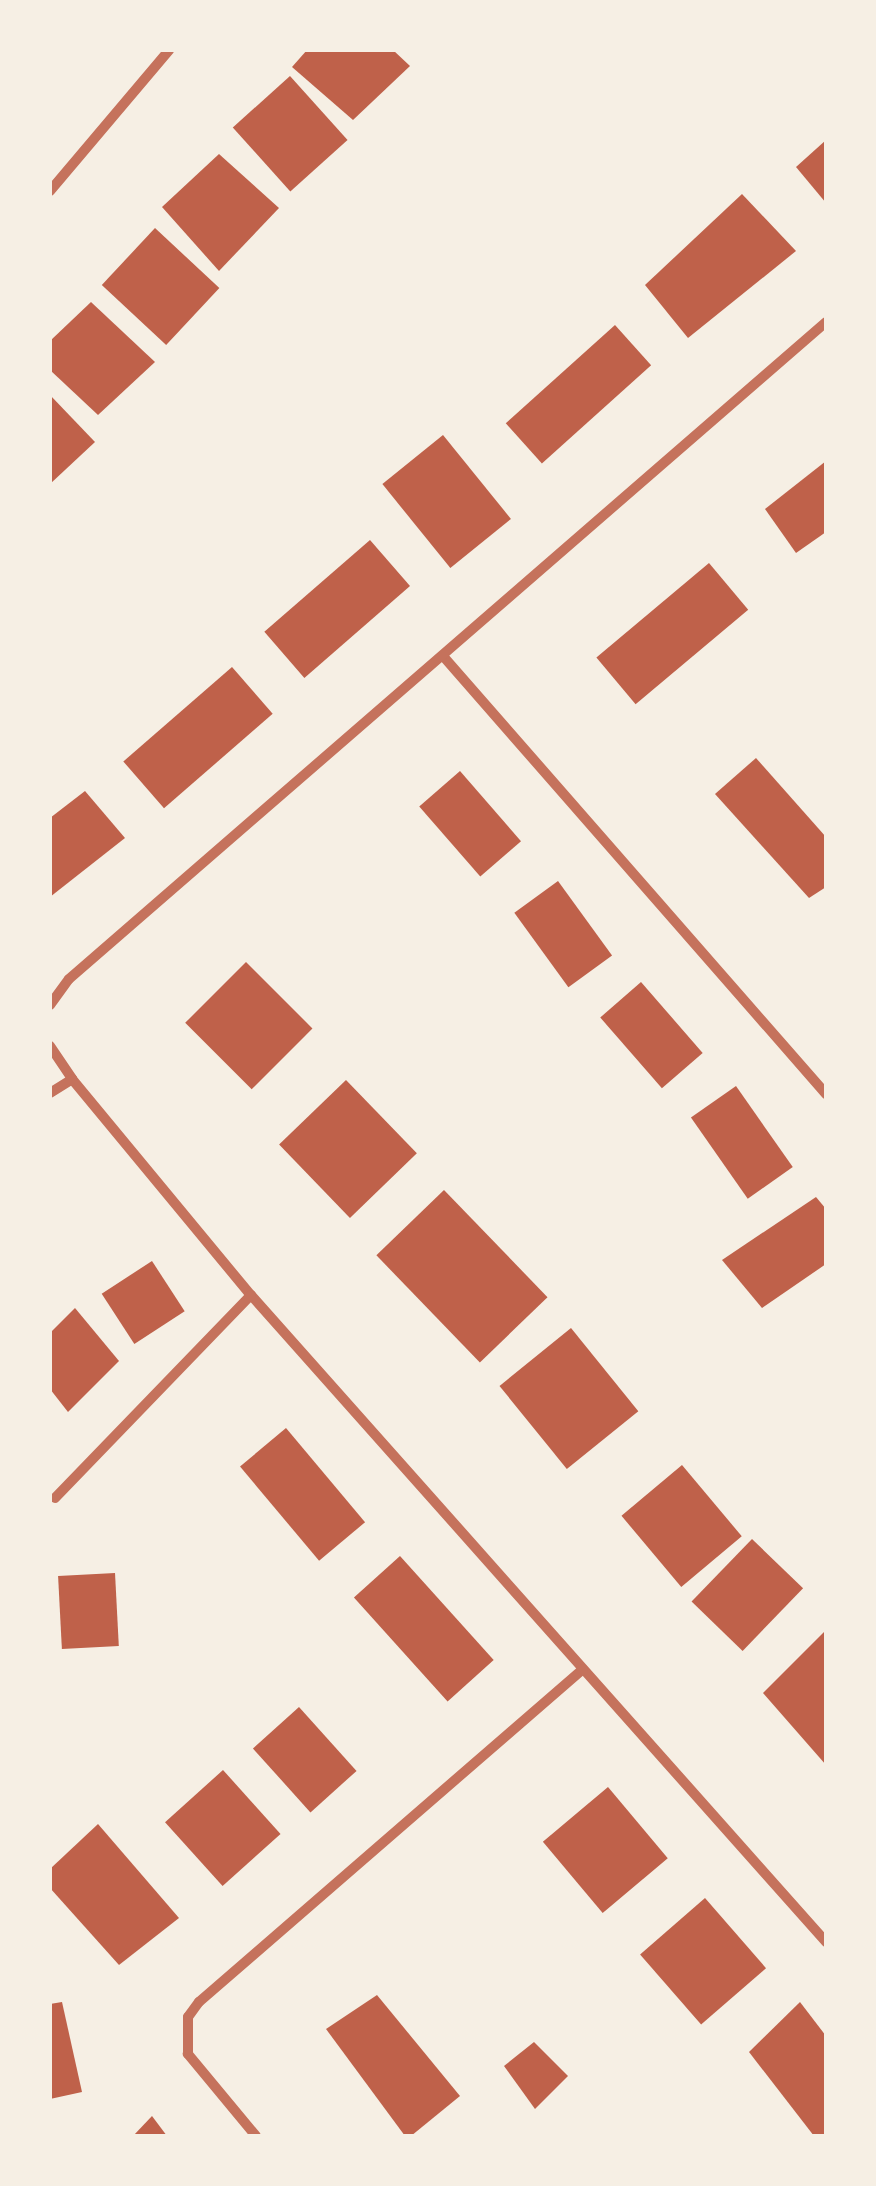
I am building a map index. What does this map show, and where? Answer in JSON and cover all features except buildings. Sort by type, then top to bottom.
[{"type":"street","points":[[50,191],[169,50]]},
{"type":"street","points":[[50,1005],[69,979],[826,322]]},
{"type":"street","points":[[443,656],[826,1094]]},
{"type":"street","points":[[50,1046],[72,1079],[251,1295],[826,1942]]},
{"type":"street","points":[[50,1094],[72,1079]]},
{"type":"street","points":[[55,1498],[251,1295]]},
{"type":"street","points":[[256,2136],[198,2071],[185,2036],[188,2017],[199,2002],[582,1668]]}]
